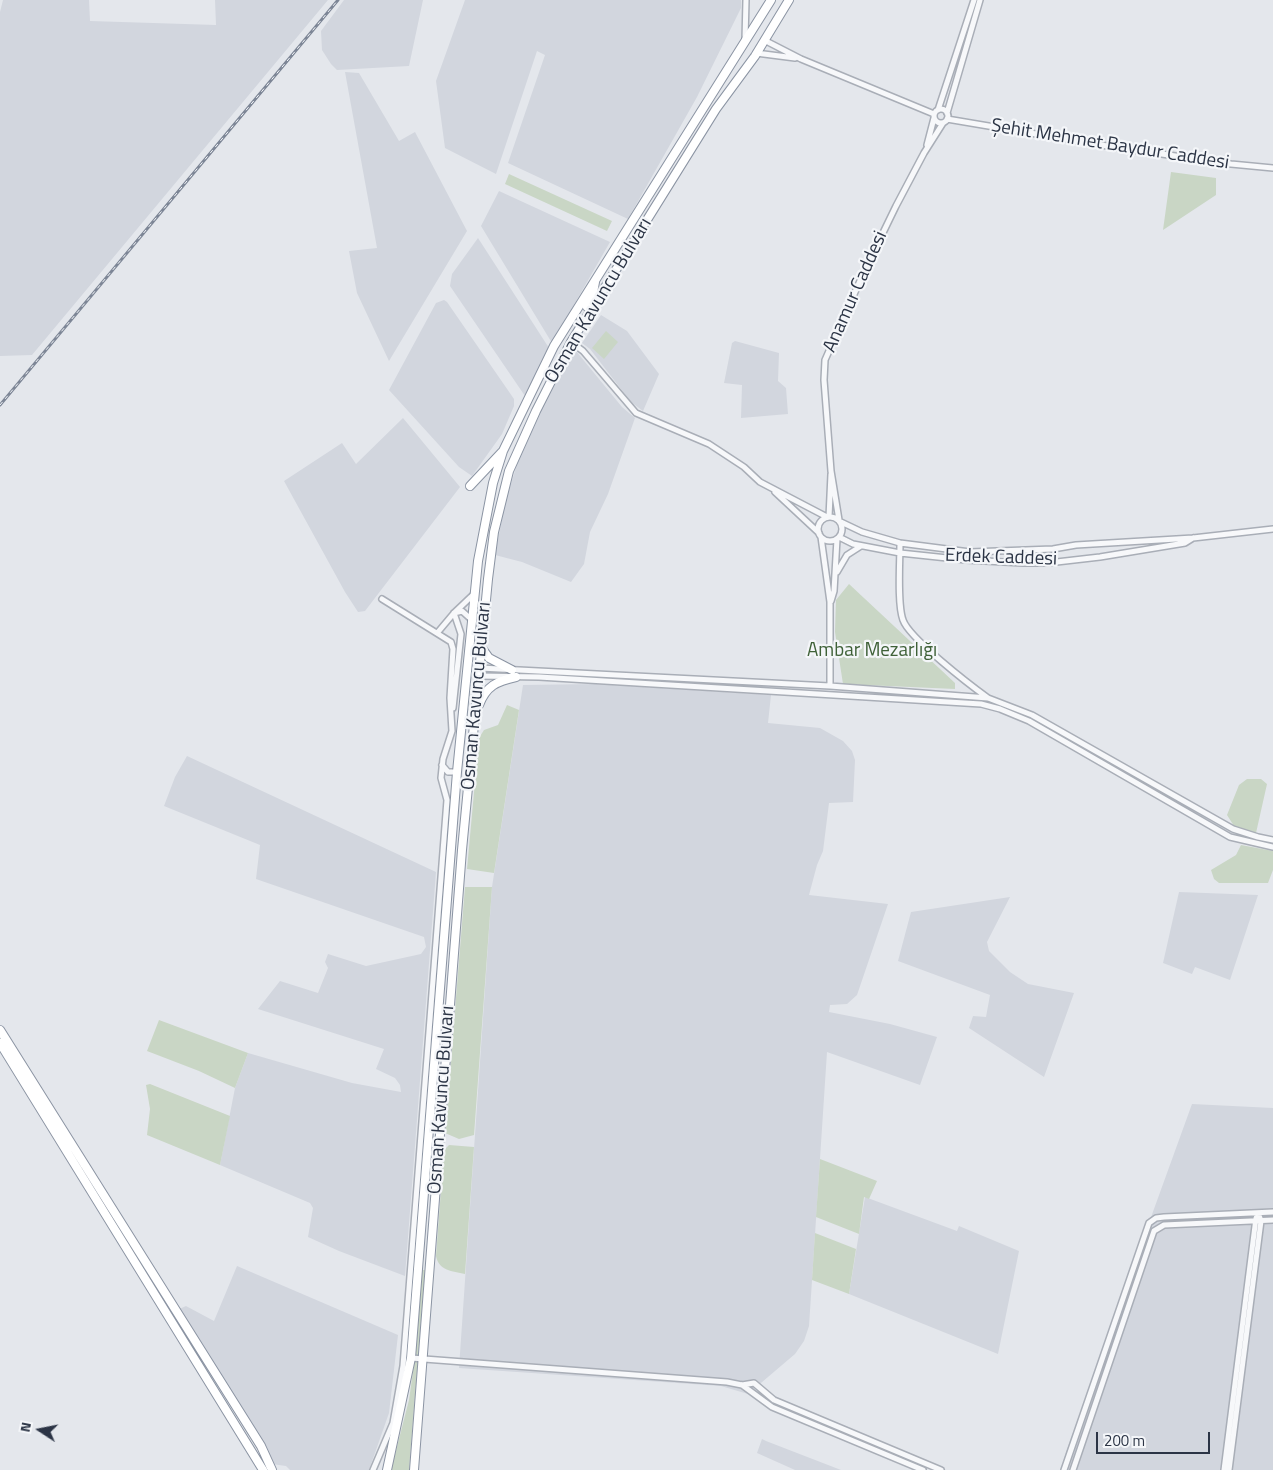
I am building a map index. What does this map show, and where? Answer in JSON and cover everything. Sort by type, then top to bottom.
[{"type":"highway","name":"Osman Kavuncu Bulvarı","points":[[387,1470],[411,1358],[410,1325],[452,772],[468,671],[474,594],[482,532],[503,451],[554,346],[771,0]]},
{"type":"highway","name":"Osman Kavuncu Bulvarı","points":[[414,1470],[462,858],[479,675],[494,532],[509,471],[570,342],[716,109],[756,53],[789,0]]},
{"type":"highway","points":[[750,32],[764,40]]},
{"type":"highway","points":[[744,42],[756,53]]},
{"type":"highway","points":[[570,342],[569,337],[592,298],[596,278]]},
{"type":"highway","points":[[470,486],[503,451]]},
{"type":"highway","points":[[476,714],[487,689],[514,673],[489,658],[482,647]]},
{"type":"highway","points":[[468,671],[479,675]]},
{"type":"highway","points":[[0,1030],[260,1446],[270,1469]]},
{"type":"highway","points":[[0,1043],[270,1469]]},
{"type":"street","points":[[744,42],[746,0]]},
{"type":"street","points":[[924,153],[935,114],[974,0]]},
{"type":"street","points":[[924,153],[946,118],[980,0]]},
{"type":"street","points":[[764,40],[801,59],[946,118]]},
{"type":"street","points":[[756,53],[801,59]]},
{"type":"street","points":[[935,114],[937,122],[946,118]]},
{"type":"street","name":"Şehit Mehmet Baydur Caddesi","points":[[946,118],[1113,147],[1230,164],[1273,168]]},
{"type":"street","name":"Anamur Caddesi","points":[[831,471],[824,380],[827,354],[863,274],[924,153]]},
{"type":"street","points":[[570,342],[583,352],[636,413],[710,444],[744,467],[760,482],[828,517],[840,521]]},
{"type":"street","points":[[828,517],[831,471]]},
{"type":"street","points":[[830,602],[834,591],[838,538],[842,531],[831,471]]},
{"type":"street","points":[[771,488],[820,535],[829,541],[838,538]]},
{"type":"street","points":[[828,517],[820,522],[820,535],[830,602],[830,686]]},
{"type":"street","name":"Erdek Caddesi","points":[[840,521],[862,532],[900,543],[979,552],[1193,538],[1273,529]]},
{"type":"street","name":"Erdek Caddesi","points":[[838,538],[861,546],[900,553],[966,560],[1048,563],[1185,543],[1193,538]]},
{"type":"street","points":[[900,543],[901,609],[904,623],[948,667],[988,698]]},
{"type":"street","points":[[835,577],[847,555],[861,546]]},
{"type":"street","points":[[438,632],[474,594]]},
{"type":"street","points":[[382,599],[448,638],[452,646],[450,698],[453,714]]},
{"type":"street","points":[[454,613],[464,612],[472,620]]},
{"type":"street","points":[[435,1004],[447,800],[441,778],[442,765],[452,737],[461,639],[454,613]]},
{"type":"street","points":[[479,675],[514,673],[830,686],[988,698],[1032,715],[1227,826],[1258,838],[1273,840]]},
{"type":"street","points":[[514,673],[981,704],[1000,709],[1029,721],[1230,837],[1273,847]]},
{"type":"street","points":[[954,702],[961,695]]},
{"type":"street","points":[[441,778],[452,772],[442,765]]},
{"type":"street","points":[[1064,1470],[1149,1223],[1156,1218],[1164,1217],[1273,1212]]},
{"type":"street","points":[[1229,1470],[1261,1221],[1258,1213]]},
{"type":"street","points":[[1224,1470],[1254,1221],[1258,1213]]},
{"type":"street","points":[[1073,1470],[1154,1230],[1164,1225],[1273,1220]]},
{"type":"street","points":[[372,1470],[393,1423],[410,1325]]},
{"type":"street","points":[[411,1358],[727,1382],[742,1385],[754,1384],[774,1400],[941,1470]]},
{"type":"street","points":[[742,1385],[772,1407],[924,1470]]},
{"type":"shaded area","points":[[3,0],[89,0],[90,21],[216,25],[215,0],[328,0],[32,355],[0,356],[0,12]]},
{"type":"shaded area","points":[[344,0],[423,0],[409,66],[337,70],[331,64],[322,50],[321,31]]},
{"type":"shaded area","points":[[465,0],[741,0],[741,8],[697,97],[628,219],[508,163],[545,55],[537,51],[496,174],[445,148],[436,81]]},
{"type":"shaded area","points":[[345,72],[359,73],[399,141],[415,132],[467,231],[389,361],[357,293],[349,251],[377,248]]},
{"type":"shaded area","points":[[499,191],[610,242],[552,343],[481,226]]},
{"type":"shaded area","points":[[478,238],[549,348],[525,396],[450,286],[452,274]]},
{"type":"shaded area","points":[[444,300],[514,399],[514,406],[502,434],[472,476],[459,467],[389,390],[436,303]]},
{"type":"shaded area","points":[[601,315],[627,331],[659,374],[643,411],[631,402],[590,349],[582,343]]},
{"type":"shaded area","points":[[735,341],[779,353],[778,381],[786,388],[788,414],[741,418],[742,385],[724,383],[732,343]]},
{"type":"shaded area","points":[[576,351],[622,407],[635,418],[608,494],[590,532],[584,564],[571,582],[522,562],[495,555],[505,503],[520,455],[561,368],[571,352]]},
{"type":"shaded area","points":[[403,418],[460,487],[365,611],[358,612],[284,481],[342,443],[356,464]]},
{"type":"shaded area","points":[[596,684],[771,695],[768,723],[820,728],[843,741],[852,751],[855,760],[853,802],[829,803],[823,851],[809,895],[888,904],[857,995],[847,1004],[830,1005],[829,1012],[890,1024],[937,1037],[920,1085],[827,1052],[809,1326],[804,1341],[795,1354],[748,1394],[721,1386],[459,1368],[492,887],[523,685]]},
{"type":"shaded area","points":[[187,756],[436,872],[405,1276],[308,1237],[313,1208],[310,1203],[220,1165],[235,1088],[248,1053],[352,1083],[401,1092],[400,1085],[395,1078],[376,1069],[384,1049],[258,1009],[280,981],[318,993],[328,968],[325,962],[328,954],[366,966],[421,954],[426,947],[424,937],[256,879],[260,845],[164,806],[175,777]]},
{"type":"shaded area","points":[[1179,892],[1258,895],[1230,980],[1195,967],[1192,974],[1163,963]]},
{"type":"shaded area","points":[[1010,897],[987,942],[989,951],[1010,972],[1028,984],[1074,993],[1044,1077],[969,1028],[973,1016],[986,1017],[990,995],[898,961],[911,912]]},
{"type":"shaded area","points":[[1192,1104],[1273,1108],[1273,1470],[1061,1470],[1066,1452]]},
{"type":"shaded area","points":[[865,1197],[957,1231],[959,1226],[1019,1251],[998,1354],[849,1294]]},
{"type":"shaded area","points":[[237,1266],[398,1335],[389,1413],[369,1470],[290,1470],[286,1466],[272,1464],[177,1310],[186,1306],[214,1321]]},
{"type":"shaded area","points":[[762,1439],[841,1470],[795,1470],[757,1453]]},
{"type":"green space","points":[[1171,172],[1216,178],[1216,195],[1163,230]]},
{"type":"green space","points":[[509,174],[612,221],[607,231],[505,184]]},
{"type":"green space","points":[[606,331],[618,342],[604,359],[592,348]]},
{"type":"green space","name":"Ambar Mezarlığı","points":[[849,584],[955,683],[955,689],[843,684],[835,632],[836,600]]},
{"type":"green space","points":[[507,705],[519,710],[494,873],[467,869],[479,738],[484,730],[498,725]]},
{"type":"green space","points":[[1247,779],[1261,779],[1267,784],[1256,833],[1234,826],[1227,815],[1239,785]]},
{"type":"green space","points":[[1241,845],[1273,851],[1273,870],[1268,883],[1219,883],[1214,879],[1211,870],[1236,855]]},
{"type":"green space","points":[[465,887],[492,887],[474,1135],[459,1139],[445,1133]]},
{"type":"green space","points":[[159,1020],[248,1053],[235,1088],[199,1071],[147,1051]]},
{"type":"green space","points":[[150,1084],[230,1116],[220,1165],[147,1135],[150,1109],[146,1085]]},
{"type":"green space","points":[[449,1145],[474,1147],[465,1274],[443,1267],[436,1256],[444,1150]]},
{"type":"green space","points":[[820,1159],[877,1181],[869,1199],[864,1197],[859,1234],[816,1217]]},
{"type":"green space","points":[[815,1233],[856,1249],[849,1294],[812,1280]]},
{"type":"green space","points":[[422,1270],[425,1270],[409,1470],[391,1470],[409,1400],[416,1350]]},
{"type":"railway","points":[[0,405],[338,0]]}]
